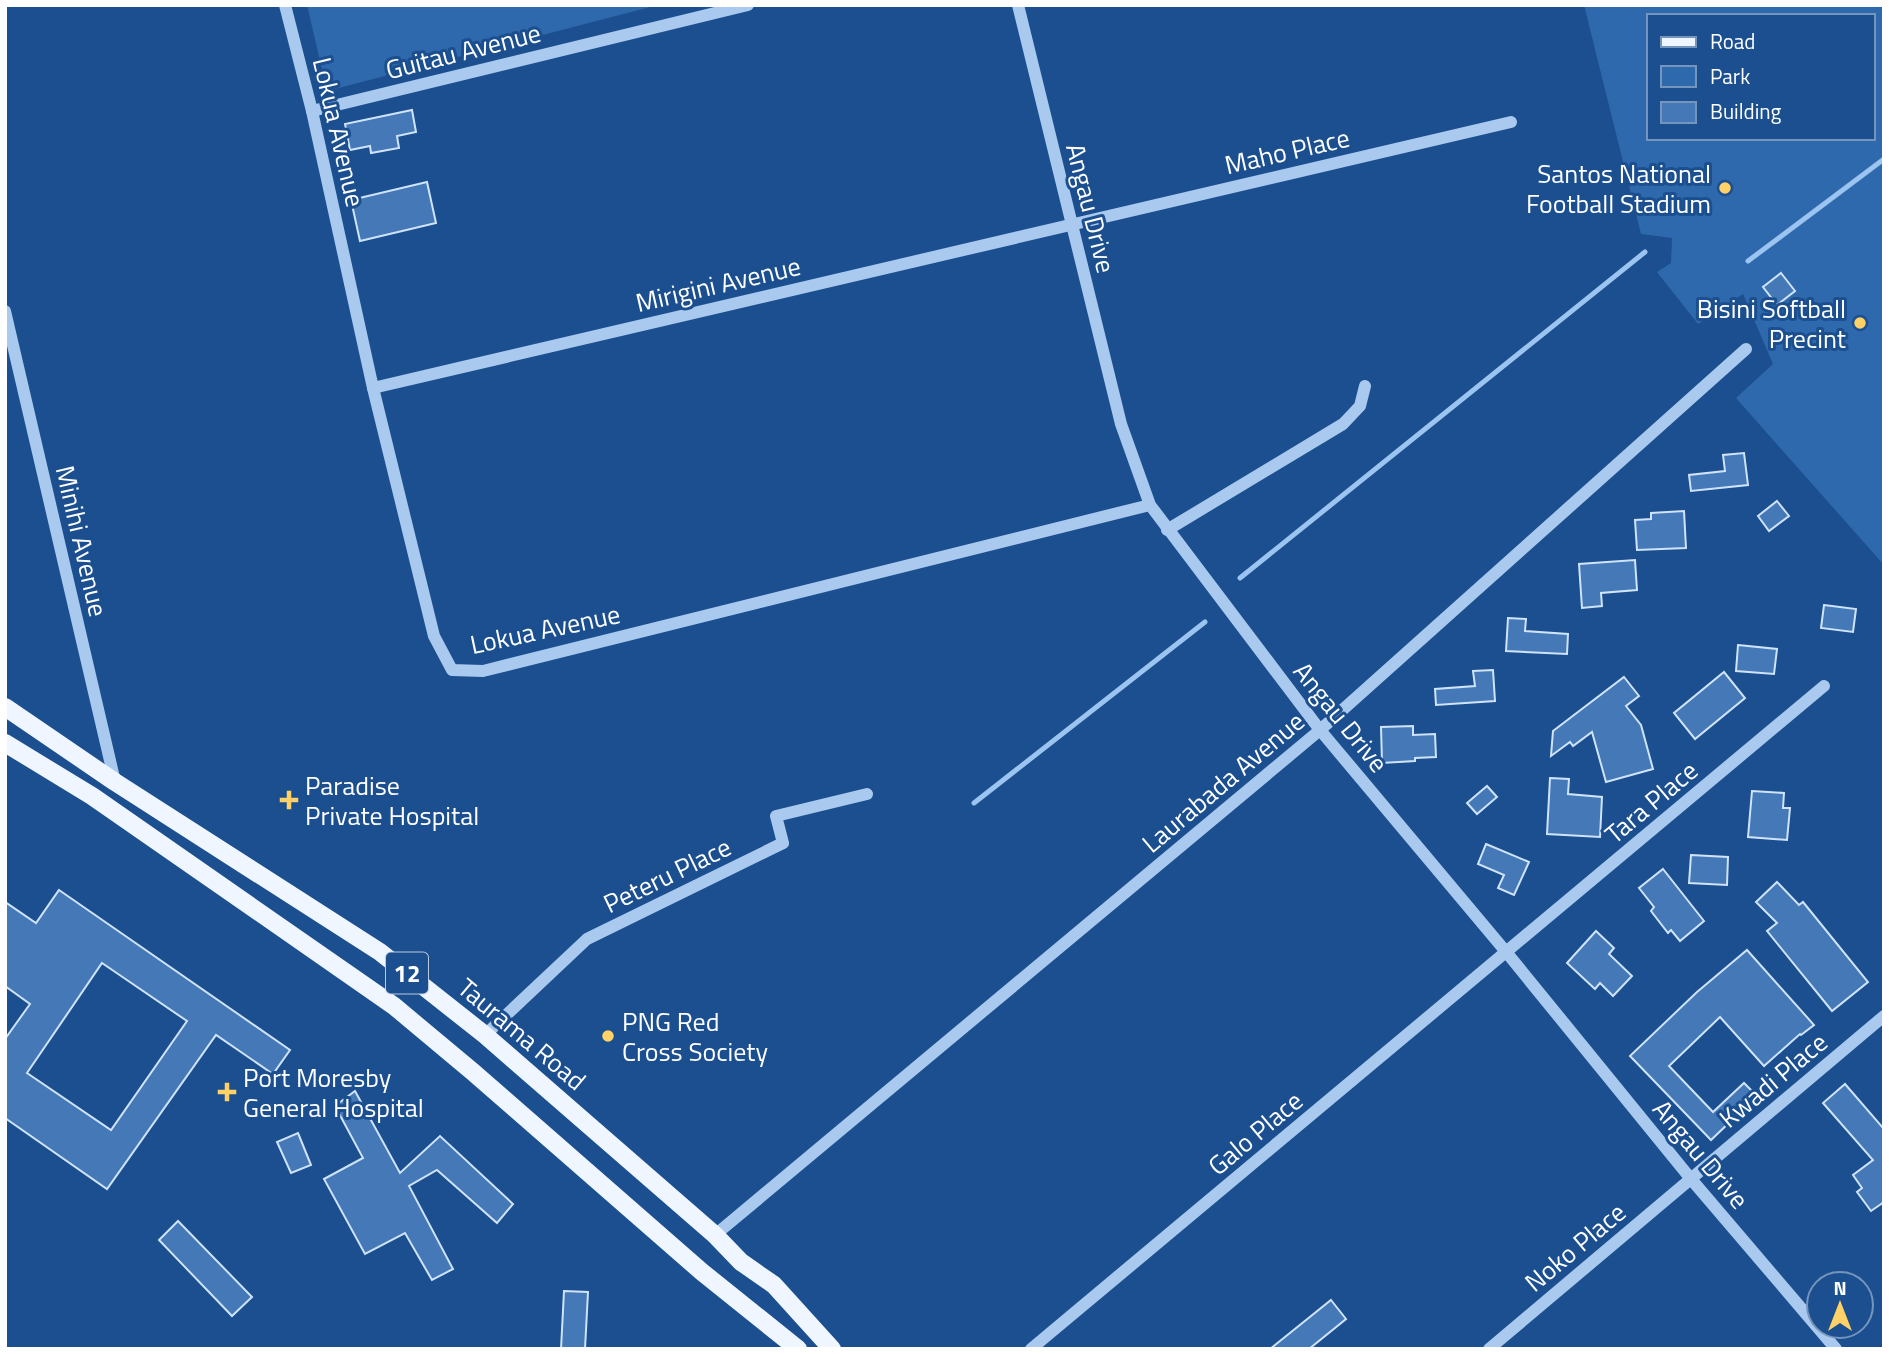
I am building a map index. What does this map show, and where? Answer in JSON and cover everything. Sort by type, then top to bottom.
[{"type":"main road","name":"Taurama Road","points":[[5,707],[115,782],[380,951],[485,1035],[715,1235],[741,1262],[774,1285],[832,1349]]},
{"type":"main road","name":"12","points":[[5,743],[92,796],[394,1006],[702,1272],[798,1349]]},
{"type":"street","name":"Lokua Avenue","points":[[285,5],[433,636],[452,670],[483,671],[1150,505]]},
{"type":"street","name":"Guitau Avenue","points":[[312,111],[748,5]]},
{"type":"street","name":"Angau Drive","points":[[1018,5],[1121,424],[1150,505],[1320,730],[1507,953],[1691,1179],[1836,1349]]},
{"type":"street","name":"Maho Place","points":[[1073,225],[1511,122]]},
{"type":"street","name":"Mirigini Avenue","points":[[373,388],[1073,225]]},
{"type":"street","name":"Minihi Avenue","points":[[5,310],[115,782]]},
{"type":"street","name":"Laurabada Avenue","points":[[715,1235],[1320,730],[1746,349]]},
{"type":"street","points":[[1167,530],[1343,424],[1360,406],[1364,386]]},
{"type":"street","name":"Tara Place","points":[[1507,953],[1824,686]]},
{"type":"street","name":"Peteru Place","points":[[485,1035],[587,939],[783,843],[776,816],[867,794]]},
{"type":"street","name":"Galo Place","points":[[1031,1349],[1507,953]]},
{"type":"street","name":"Kwadi Place","points":[[1691,1179],[1884,1016]]},
{"type":"street","name":"Noko Place","points":[[1489,1349],[1691,1179]]},
{"type":"green space","points":[[307,5],[658,5],[327,91]]},
{"type":"green space","points":[[1584,5],[1884,5],[1884,565],[1736,398],[1773,364],[1743,294],[1698,324],[1657,272],[1671,263],[1672,238],[1641,234]]},
{"type":"building","points":[[412,110],[416,132],[397,136],[399,148],[371,153],[370,146],[350,150],[345,124]]},
{"type":"building","points":[[427,182],[436,223],[360,241],[351,200]]},
{"type":"building","points":[[1781,273],[1795,291],[1777,305],[1763,287]]},
{"type":"building","points":[[1744,453],[1748,485],[1691,491],[1689,475],[1725,471],[1723,455]]},
{"type":"building","points":[[1777,501],[1789,516],[1769,531],[1758,516]]},
{"type":"building","points":[[1684,511],[1686,548],[1637,550],[1635,520],[1651,519],[1651,513]]},
{"type":"building","points":[[1635,560],[1637,590],[1601,593],[1602,606],[1582,608],[1579,564]]},
{"type":"building","points":[[1824,605],[1856,609],[1853,632],[1821,628]]},
{"type":"building","points":[[1508,618],[1526,619],[1525,631],[1568,634],[1567,654],[1506,651]]},
{"type":"building","points":[[1738,645],[1777,649],[1774,674],[1736,671]]},
{"type":"building","points":[[1493,670],[1495,701],[1436,705],[1435,689],[1475,686],[1473,671]]},
{"type":"building","points":[[1724,672],[1745,698],[1695,739],[1674,713]]},
{"type":"building","points":[[1624,677],[1639,696],[1626,706],[1641,725],[1653,769],[1606,782],[1592,732],[1573,746],[1570,742],[1551,756],[1553,731]]},
{"type":"building","points":[[1413,726],[1413,735],[1435,734],[1436,757],[1382,763],[1381,727]]},
{"type":"building","points":[[1550,778],[1569,779],[1568,794],[1602,797],[1600,837],[1547,834]]},
{"type":"building","points":[[1487,786],[1497,797],[1477,814],[1467,803]]},
{"type":"building","points":[[1752,791],[1784,793],[1783,808],[1790,808],[1787,840],[1748,837]]},
{"type":"building","points":[[1486,844],[1529,862],[1514,895],[1498,888],[1504,875],[1478,864]]},
{"type":"building","points":[[1691,855],[1728,857],[1727,885],[1689,883]]},
{"type":"building","points":[[1663,869],[1704,921],[1680,941],[1671,930],[1668,933],[1651,911],[1654,907],[1639,888]]},
{"type":"building","points":[[1777,882],[1799,905],[1803,902],[1868,982],[1832,1011],[1767,931],[1777,923],[1756,902]]},
{"type":"building","points":[[59,890],[290,1050],[273,1074],[216,1035],[107,1189],[5,1118],[5,1039],[30,1004],[5,986],[5,902],[36,923]],"holes":[[[102,963],[187,1021],[111,1130],[27,1073]]]},
{"type":"building","points":[[1596,931],[1614,948],[1609,954],[1632,976],[1613,996],[1600,983],[1595,989],[1567,963]]},
{"type":"building","points":[[1747,950],[1814,1025],[1764,1066],[1720,1017],[1669,1066],[1713,1112],[1744,1083],[1757,1096],[1711,1140],[1630,1056],[1697,992]]},
{"type":"building","points":[[1845,1084],[1884,1129],[1884,1202],[1871,1211],[1857,1192],[1862,1188],[1853,1175],[1873,1160],[1823,1103]]},
{"type":"building","points":[[355,1091],[400,1173],[440,1136],[513,1204],[497,1223],[437,1170],[409,1186],[453,1269],[432,1280],[405,1233],[365,1254],[324,1179],[363,1158],[335,1106]]},
{"type":"building","points":[[298,1133],[311,1165],[291,1173],[277,1142]]},
{"type":"building","points":[[178,1221],[252,1297],[232,1316],[159,1240]]},
{"type":"building","points":[[564,1291],[588,1292],[585,1349],[561,1349]]},
{"type":"building","points":[[1331,1300],[1346,1319],[1309,1349],[1270,1349]]},
{"type":"waterway","points":[[1748,261],[1884,159]]},
{"type":"waterway","points":[[1240,578],[1645,252]]},
{"type":"waterway","points":[[974,803],[1205,622]]},
{"type":"place","name":"Santos National Football Stadium","points":[[1725,188]]},
{"type":"place","name":"Bisini Softball Precint","points":[[1860,323]]},
{"type":"place","name":"Paradise Private Hospital","points":[[289,800]]},
{"type":"place","name":"PNG Red Cross Society","points":[[608,1036]]},
{"type":"place","name":"Port Moresby General Hospital","points":[[227,1092]]}]
